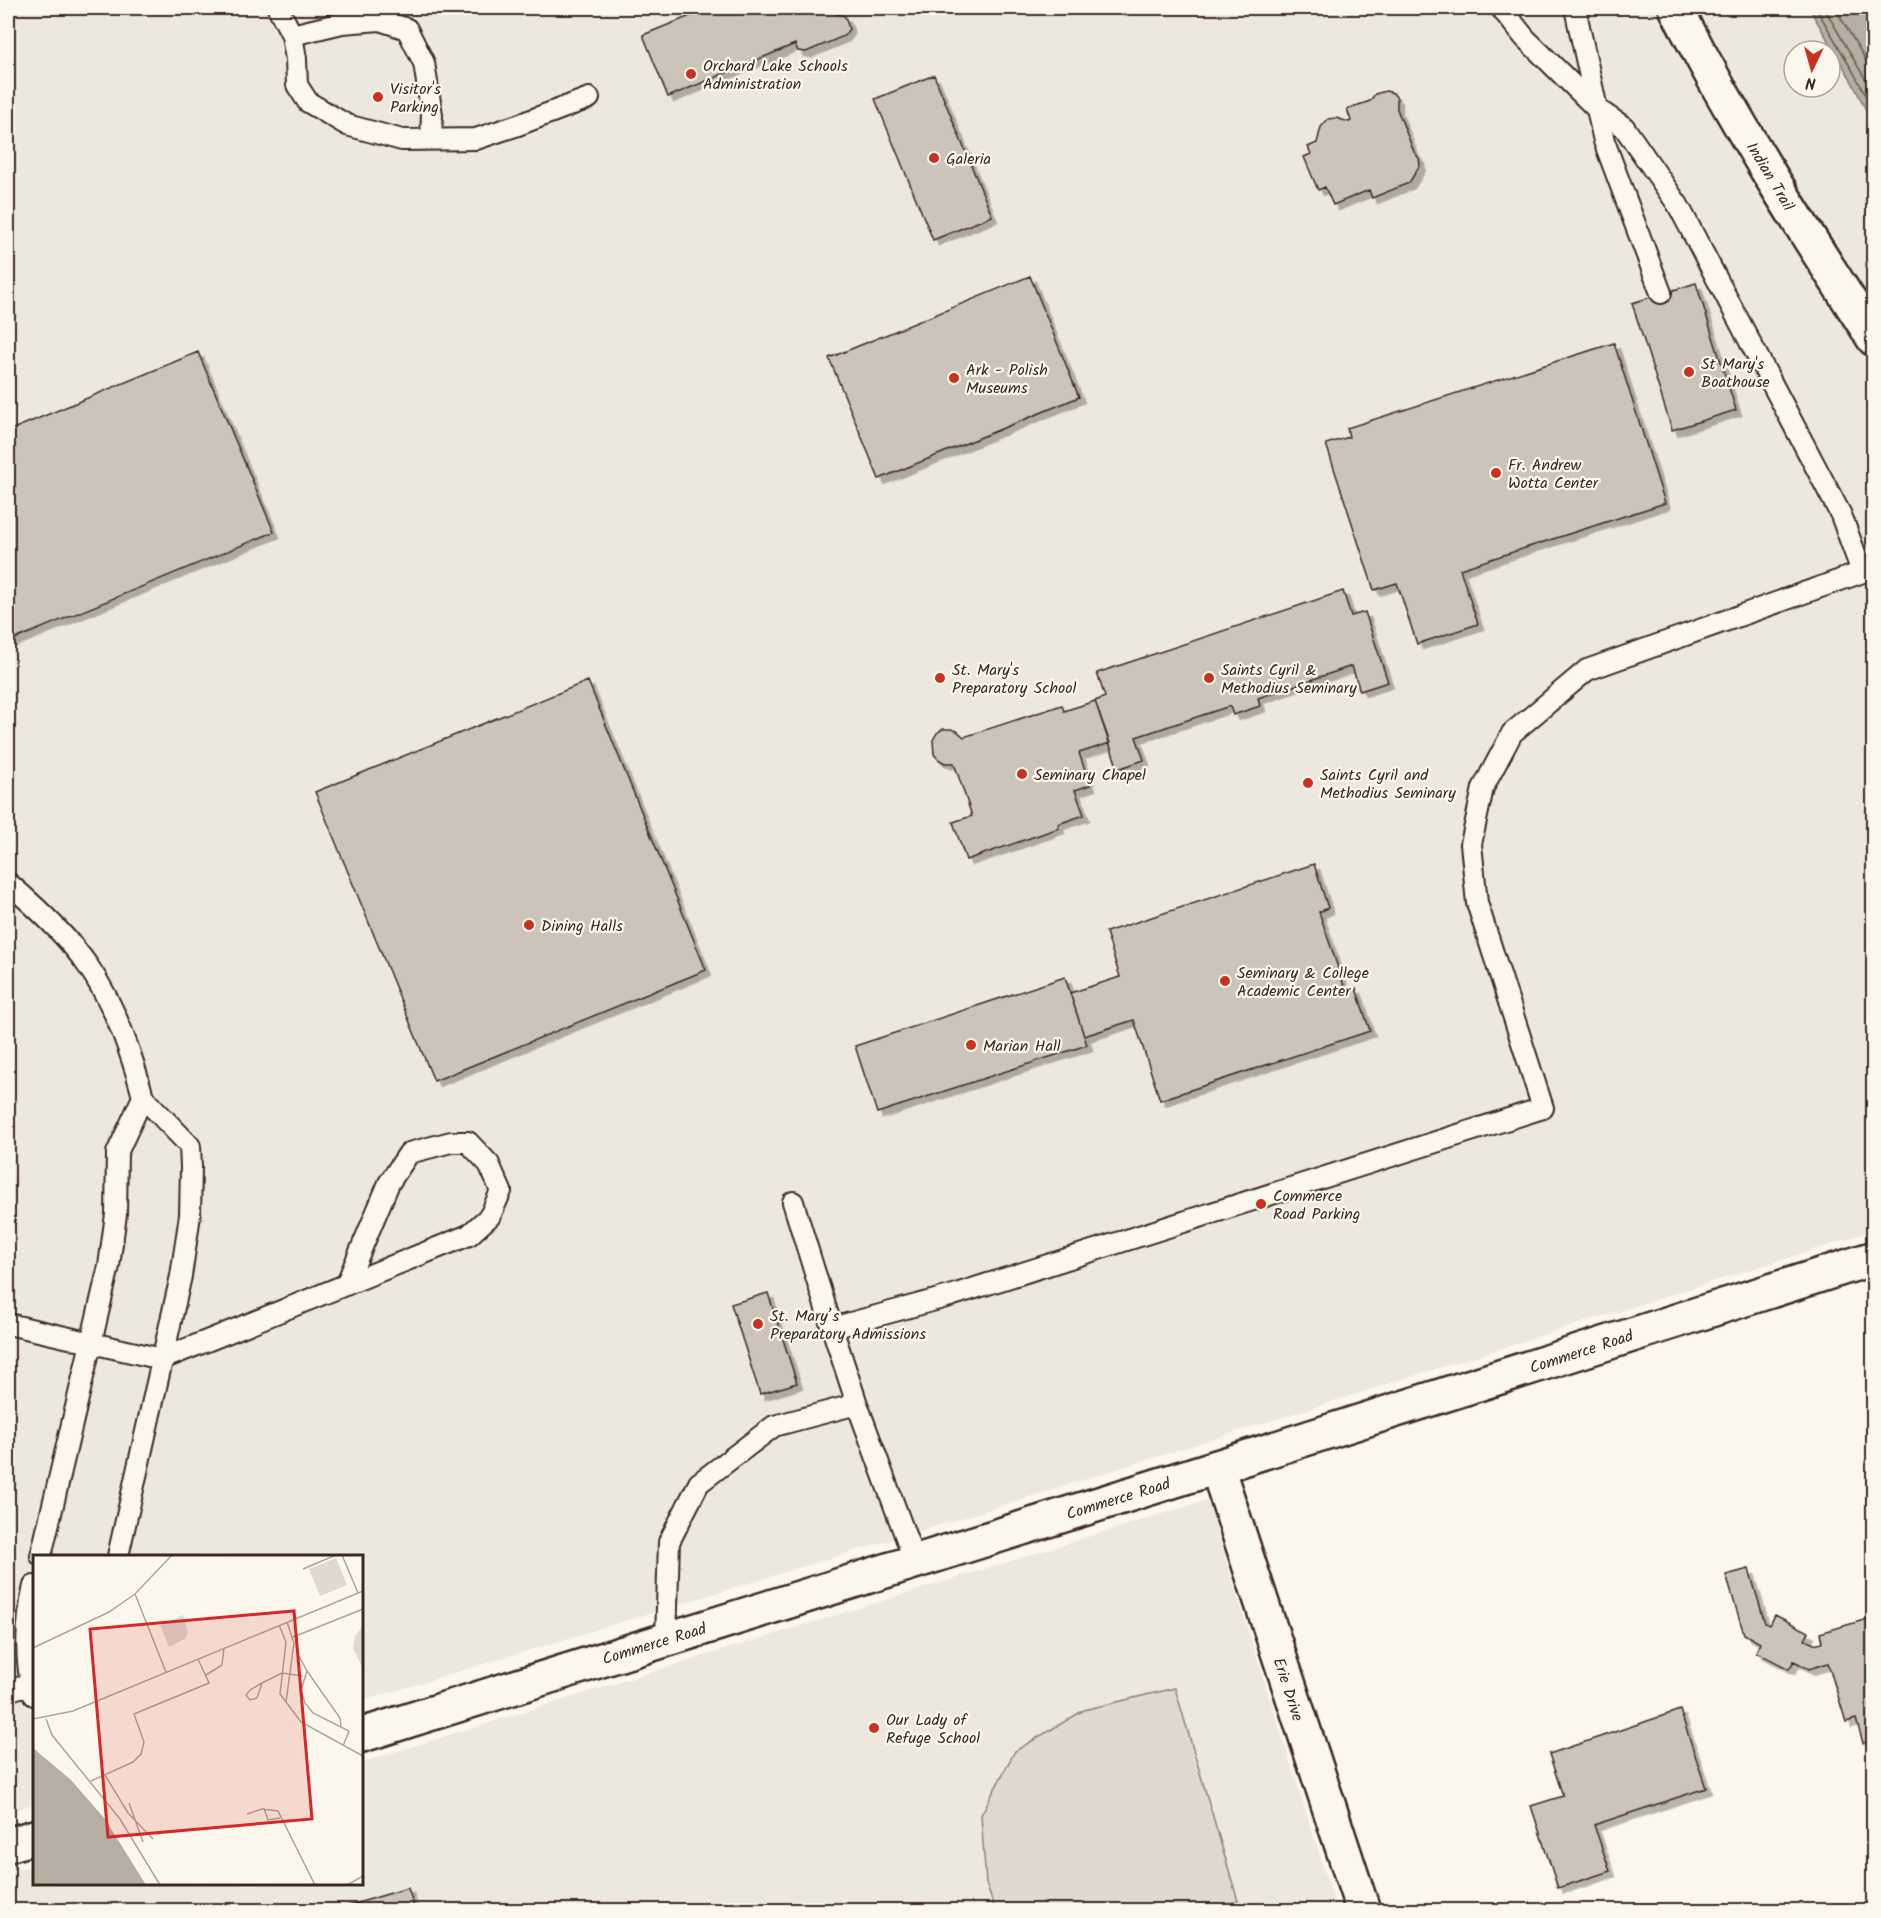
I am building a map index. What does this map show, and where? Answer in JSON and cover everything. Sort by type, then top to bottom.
[{"type":"main road","name":"Indian Trail","points":[[1676,8],[1759,156],[1874,339]]},
{"type":"main road","name":"Commerce Road","points":[[363,1735],[1874,1258]]},
{"type":"main road","name":"Erie Drive","points":[[1217,1467],[1363,1911]]},
{"type":"main road","points":[[8,1845],[33,1837]]},
{"type":"lane","points":[[278,8],[292,35],[297,85],[308,102],[347,125],[402,140],[476,139],[588,98]]},
{"type":"lane","points":[[832,1328],[962,1293],[1543,1108],[1477,903],[1471,844],[1483,788],[1512,733],[1587,670],[1868,570],[1678,205],[1624,127],[1597,109],[1526,38],[1501,8]]},
{"type":"lane","points":[[1575,8],[1604,141],[1661,293]]},
{"type":"lane","points":[[292,35],[342,23],[380,20],[407,29],[424,63],[432,115],[431,139]]},
{"type":"lane","points":[[8,883],[49,922],[87,964],[115,1013],[135,1067],[143,1097],[190,1146],[192,1167],[188,1242],[118,1555]]},
{"type":"lane","points":[[41,1555],[113,1240],[116,1214],[117,1153],[143,1097]]},
{"type":"lane","points":[[8,1324],[162,1359],[346,1285],[469,1235],[490,1216],[501,1191],[489,1164],[468,1142],[451,1142],[409,1154],[389,1183],[346,1285]]},
{"type":"lane","points":[[793,1202],[856,1404],[915,1562]]},
{"type":"lane","points":[[666,1639],[669,1542],[699,1484],[774,1426],[856,1404]]},
{"type":"lane","points":[[8,1691],[33,1689],[27,1630],[33,1592]]},
{"type":"shaded area","name":"St. Mary's Preparatory School","points":[[8,8],[1809,8],[1827,39],[1782,39],[1782,99],[1842,99],[1842,64],[1874,124],[1873,1231],[953,1521],[363,1701],[363,1555],[33,1555],[33,1804],[8,1812]]},
{"type":"shaded area","name":"Our Lady of Refuge School","points":[[1207,1500],[1337,1910],[8,1910],[8,1873],[33,1865],[33,1885],[363,1885],[363,1762]]},
{"type":"shaded area","points":[[1175,1688],[1238,1901],[1207,1910],[995,1910],[986,1883],[981,1815],[1015,1751],[1084,1710]]},
{"type":"water","points":[[1809,8],[1873,8],[1873,124],[1842,64],[1842,39],[1827,39]]},
{"type":"building","name":"Orchard Lake Schools Administration","points":[[710,8],[832,8],[834,13],[845,16],[849,29],[844,36],[806,52],[798,51],[795,44],[668,97],[643,35]]},
{"type":"building","name":"Galeria","points":[[934,75],[992,216],[933,240],[875,99]]},
{"type":"building","points":[[1386,91],[1393,93],[1397,98],[1397,109],[1420,165],[1409,183],[1372,198],[1369,190],[1333,205],[1325,187],[1318,190],[1304,157],[1311,154],[1308,147],[1317,143],[1321,127],[1328,119],[1336,118],[1349,122],[1351,121],[1347,109],[1370,101],[1375,94]]},
{"type":"building","name":"Ark - Polish Museums","points":[[1030,276],[1079,397],[879,479],[829,358]]},
{"type":"building","name":"St Mary's Boathouse","points":[[1696,283],[1736,410],[1672,430],[1632,303]]},
{"type":"building","name":"Fr. Andrew Wotta Center","points":[[1614,343],[1665,503],[1460,569],[1478,624],[1417,644],[1397,583],[1374,590],[1326,444],[1349,437],[1347,428]]},
{"type":"building","points":[[198,352],[274,532],[8,642],[8,431]]},
{"type":"building","name":"Saints Cyril & Methodius Seminary","points":[[1343,591],[1351,616],[1365,612],[1388,682],[1360,691],[1352,666],[1258,698],[1260,706],[1233,715],[1230,706],[1136,737],[1144,760],[1118,769],[1095,701],[1105,697],[1097,673]]},
{"type":"building","name":"Dining Halls","points":[[588,681],[706,970],[434,1081],[315,792]]},
{"type":"building","name":"Seminary Chapel","points":[[1095,701],[1110,743],[1079,753],[1090,785],[1075,790],[1084,815],[1058,824],[1059,828],[966,860],[953,822],[972,816],[954,763],[945,763],[934,754],[933,740],[937,733],[943,729],[951,729],[964,737],[1062,705],[1064,711]]},
{"type":"building","name":"Seminary & College Academic Center","points":[[1314,864],[1328,908],[1319,912],[1346,992],[1356,988],[1370,1031],[1160,1100],[1134,1020],[1084,1036],[1070,993],[1120,977],[1106,932]]},
{"type":"building","name":"Marian Hall","points":[[1065,977],[1087,1045],[877,1113],[855,1046]]},
{"type":"building","name":"St. Mary’s Preparatory Admissions","points":[[768,1293],[797,1383],[760,1394],[731,1304]]},
{"type":"building","points":[[1749,1569],[1765,1623],[1770,1625],[1775,1615],[1809,1632],[1805,1640],[1814,1644],[1822,1642],[1820,1633],[1874,1617],[1874,1741],[1863,1743],[1856,1719],[1846,1722],[1828,1663],[1809,1669],[1794,1661],[1789,1669],[1756,1652],[1760,1643],[1744,1634],[1726,1575]]},
{"type":"building","points":[[1680,1710],[1706,1788],[1594,1825],[1610,1871],[1558,1888],[1531,1806],[1563,1796],[1549,1754]]},
{"type":"building","points":[[408,1888],[415,1910],[334,1910]]},
{"type":"place","name":"Orchard Lake Schools Administration","points":[[691,74]]},
{"type":"place","name":"Visitor's Parking","points":[[378,97]]},
{"type":"place","name":"Galeria","points":[[934,158]]},
{"type":"place","name":"St Mary's Boathouse","points":[[1689,372]]},
{"type":"place","name":"Ark - Polish Museums","points":[[954,378]]},
{"type":"place","name":"Fr. Andrew Wotta Center","points":[[1496,473]]},
{"type":"place","name":"St. Mary's Preparatory School","points":[[940,678]]},
{"type":"place","name":"Saints Cyril & Methodius Seminary","points":[[1209,678]]},
{"type":"place","name":"Seminary Chapel","points":[[1022,774]]},
{"type":"place","name":"Saints Cyril and Methodius Seminary","points":[[1308,783]]},
{"type":"place","name":"Dining Halls","points":[[529,925]]},
{"type":"place","name":"Seminary & College Academic Center","points":[[1225,981]]},
{"type":"place","name":"Marian Hall","points":[[971,1045]]},
{"type":"place","name":"Commerce Road Parking","points":[[1261,1204]]},
{"type":"place","name":"St. Mary’s Preparatory Admissions","points":[[758,1324]]},
{"type":"place","name":"Our Lady of Refuge School","points":[[874,1728]]}]
